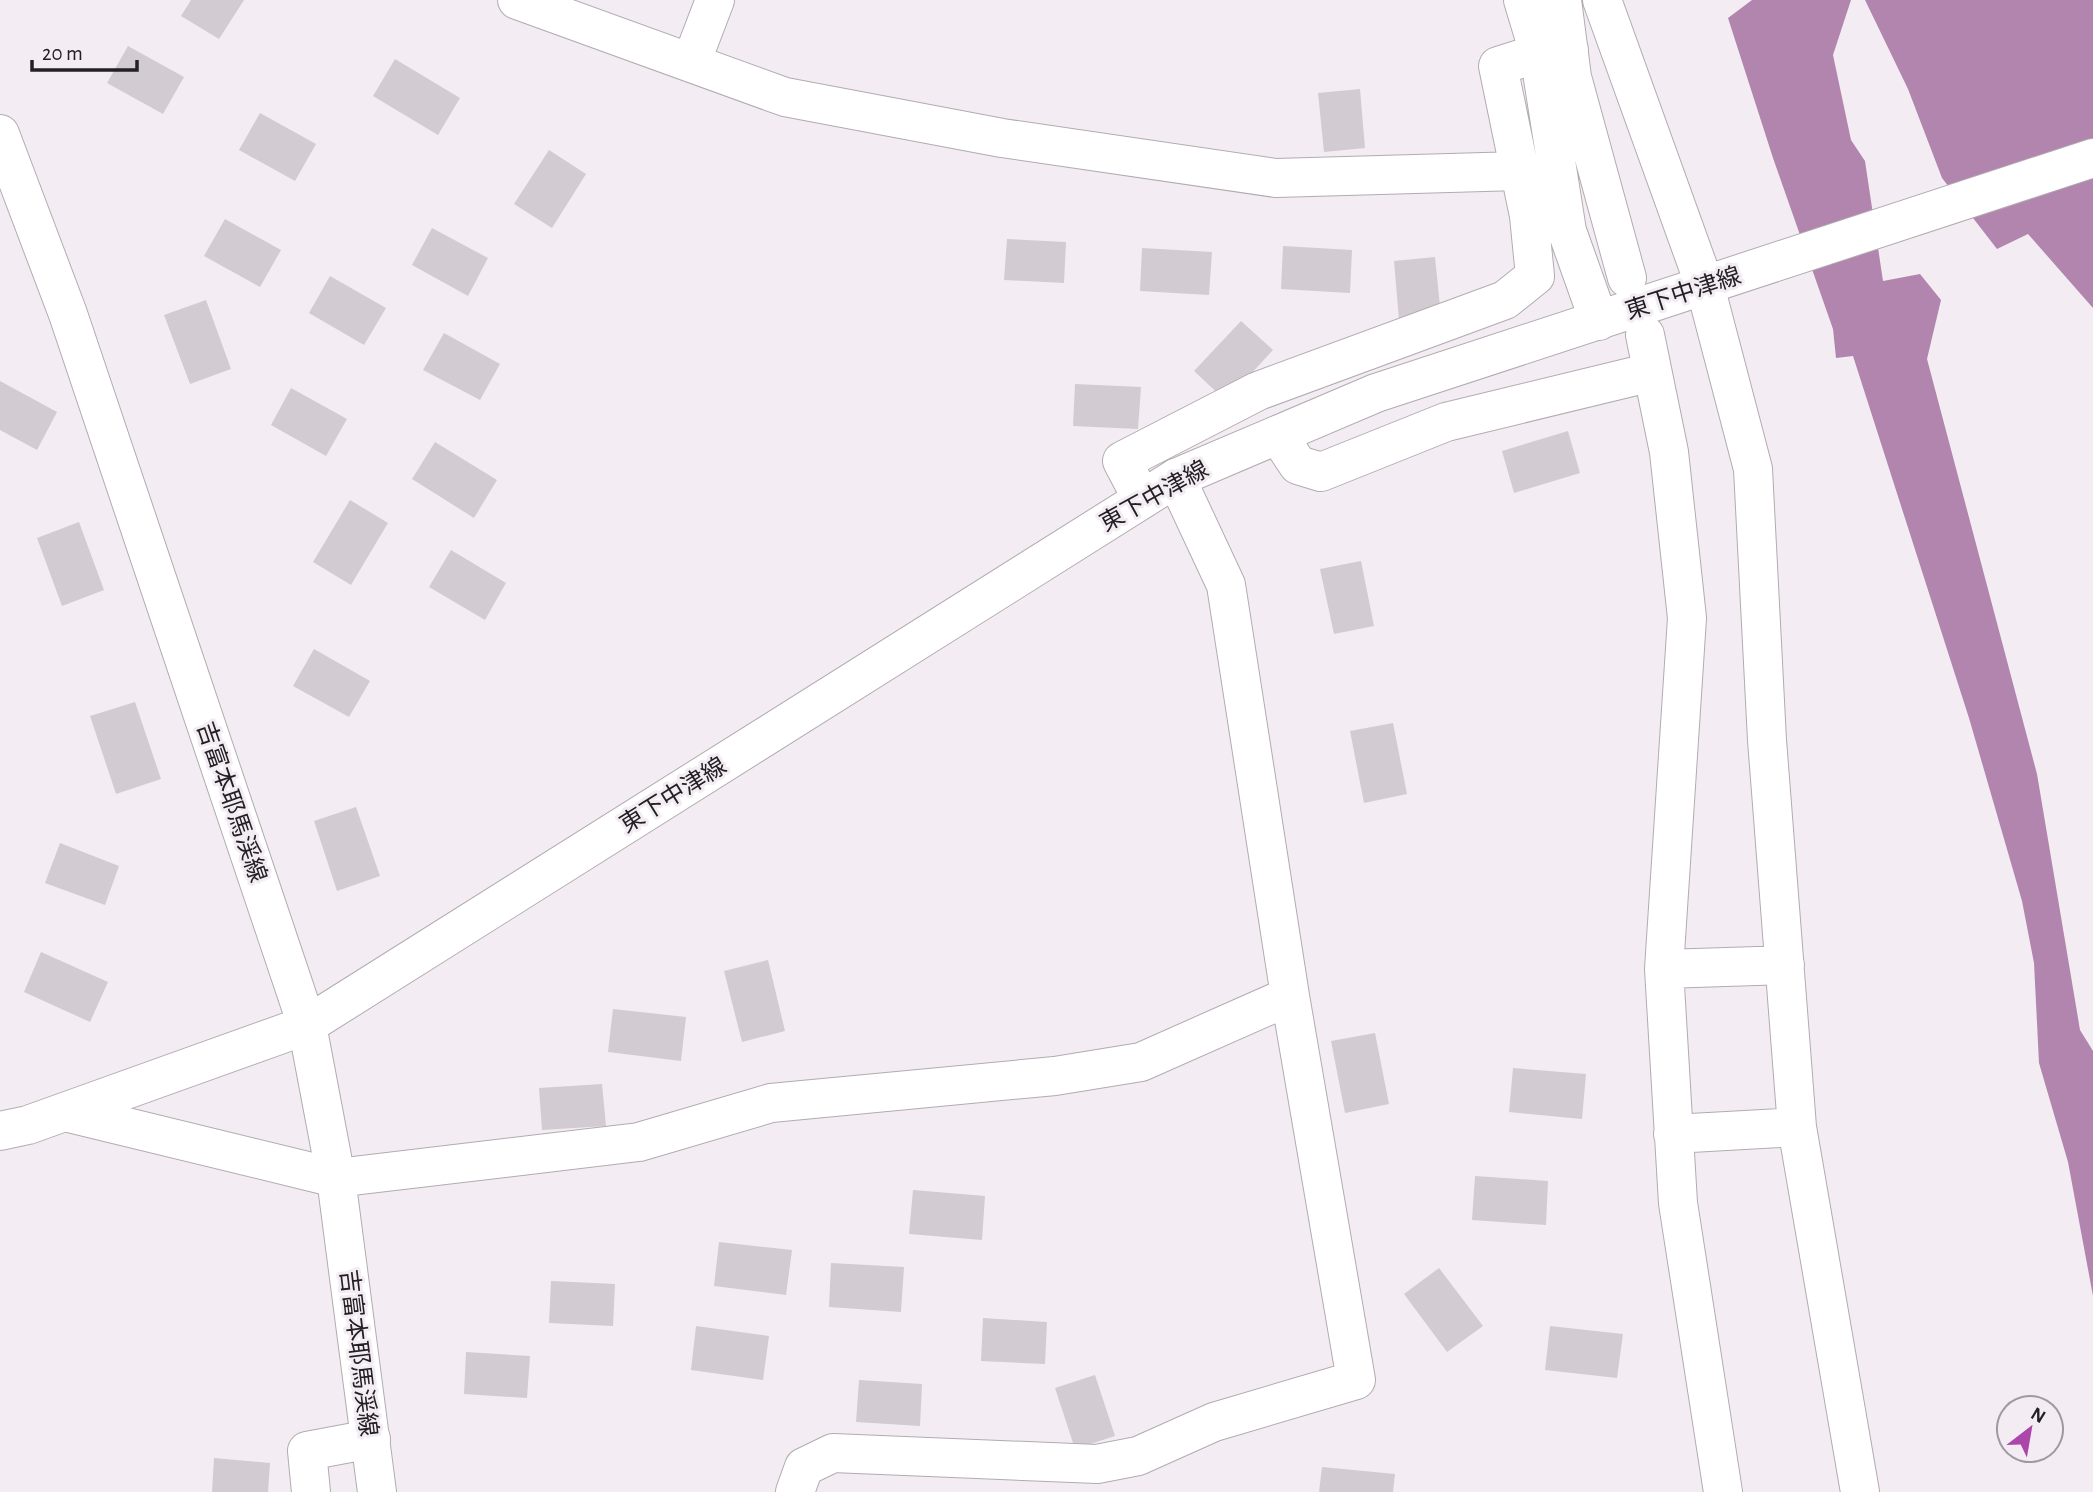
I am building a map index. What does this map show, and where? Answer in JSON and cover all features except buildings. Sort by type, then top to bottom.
[{"type":"street","points":[[517,0],[785,97],[1002,138],[1276,178],[1520,172]]},
{"type":"street","points":[[691,63],[715,0]]},
{"type":"street","points":[[1523,0],[1572,77],[1627,278]]},
{"type":"street","points":[[1562,0],[1554,52],[1567,231],[1598,321]]},
{"type":"street","points":[[1602,0],[1705,286],[1753,468],[1767,740],[1797,1127],[1860,1492]]},
{"type":"street","points":[[1142,499],[1122,461],[1258,391],[1505,300],[1535,276],[1529,216],[1498,66],[1554,52]]},
{"type":"street","name":"吉富本耶馬渓線","points":[[0,134],[68,314],[307,1025],[336,1178],[377,1492]]},
{"type":"street","name":"東下中津線","points":[[0,1131],[28,1125],[307,1025],[1176,478],[1376,393],[2093,158]]},
{"type":"street","points":[[1645,335],[1669,452],[1687,618],[1664,969],[1678,1203],[1723,1492]]},
{"type":"street","points":[[1278,435],[1298,465],[1321,472],[1446,422],[1652,372]]},
{"type":"street","points":[[795,1492],[804,1467],[833,1453],[1099,1478],[1138,1456],[1214,1422],[1356,1380],[1290,996],[1226,585],[1176,478]]},
{"type":"street","points":[[1664,969],[1785,965]]},
{"type":"street","points":[[65,1112],[336,1178],[639,1142],[771,1103],[1055,1076],[1142,1062],[1290,996]]},
{"type":"street","points":[[1674,1134],[1797,1127]]},
{"type":"street","points":[[311,1492],[307,1451],[370,1439]]},
{"type":"shaded area","points":[[1752,0],[1851,0],[1833,55],[1851,140],[1865,161],[1883,281],[1920,274],[1941,300],[1927,359],[2037,774],[2080,1030],[2093,1051],[2093,1296],[2068,1162],[2039,1063],[2034,963],[2022,901],[1969,718],[1853,356],[1836,358],[1833,329],[1773,158],[1728,18]]},
{"type":"shaded area","points":[[1865,0],[2093,0],[2093,308],[2028,234],[1997,249],[1942,178],[1908,89]]}]
